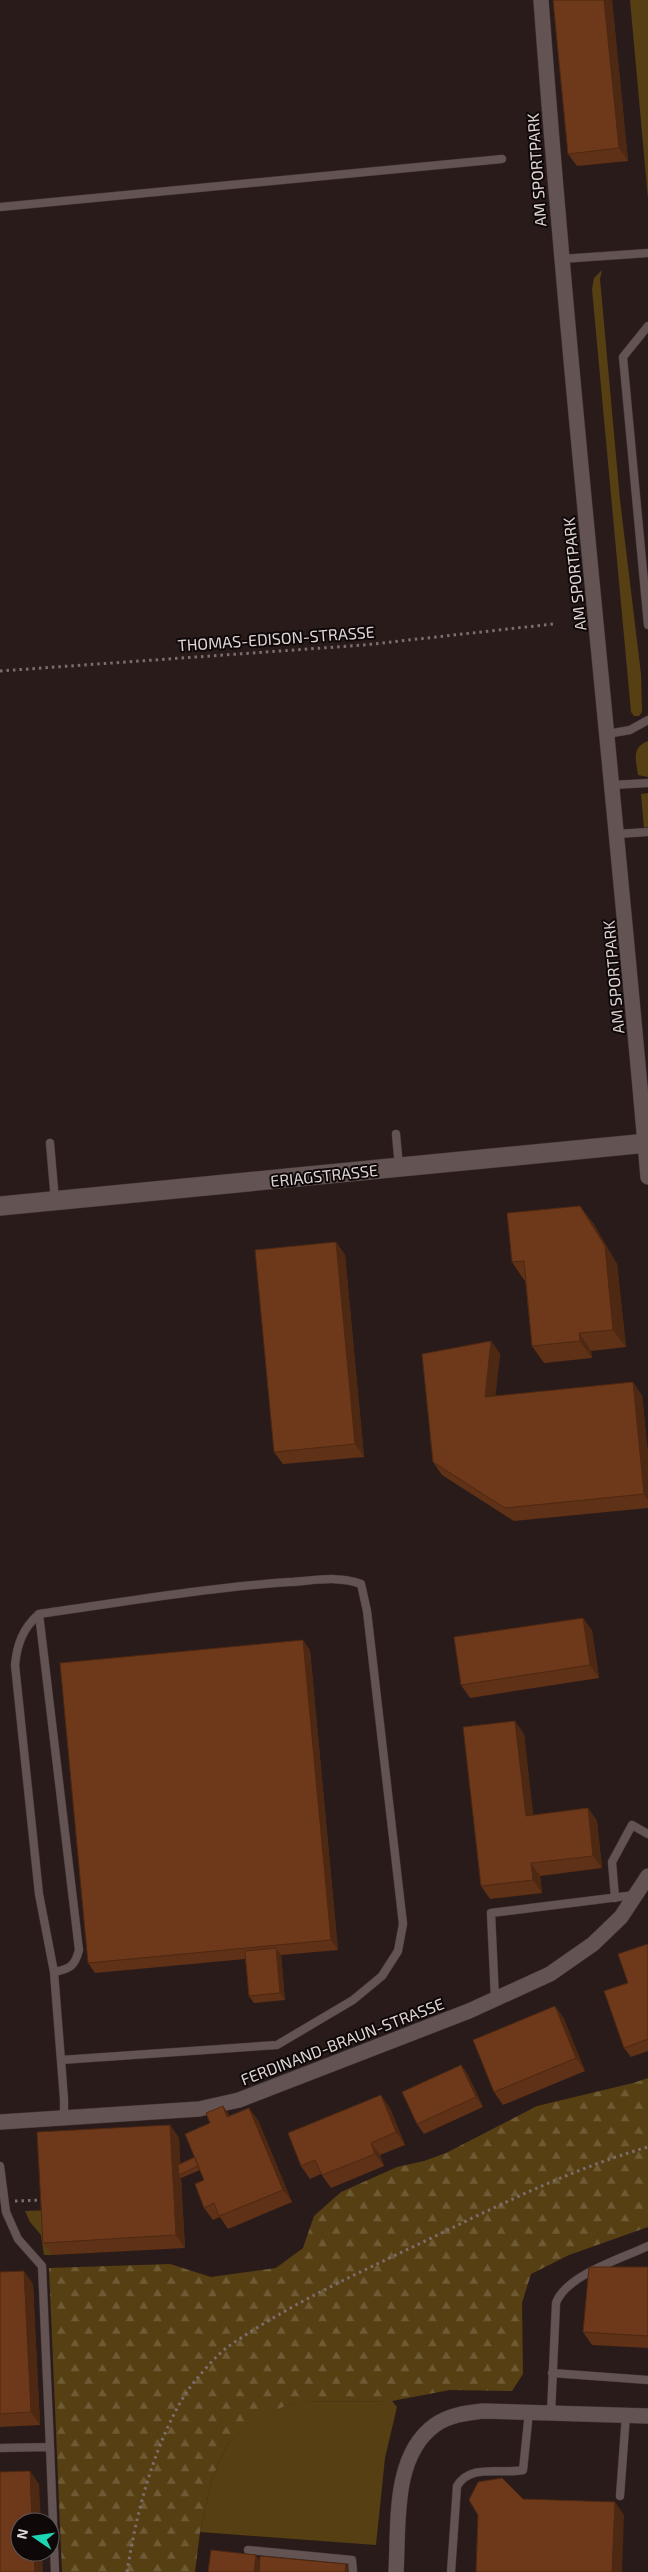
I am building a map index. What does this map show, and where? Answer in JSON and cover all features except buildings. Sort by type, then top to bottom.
[{"type":"street","name":"AM SPORTPARK","points":[[541,0],[561,259],[647,1143]]},
{"type":"street","name":"ERIAGSTRASSE","points":[[0,1206],[647,1143]]},
{"type":"street","points":[[647,1143],[648,1178]]},
{"type":"street","name":"FERDINAND-BRAUN-STRASSE","points":[[0,2122],[198,2109],[240,2104],[495,1999],[550,1974],[593,1944],[621,1917],[648,1876]]},
{"type":"street","points":[[396,2572],[405,2474],[409,2456],[418,2440],[436,2424],[459,2414],[483,2411],[648,2416]]},
{"type":"lane","points":[[0,207],[502,159]]},
{"type":"lane","points":[[561,259],[648,252]]},
{"type":"lane","points":[[648,326],[622,357],[648,625]]},
{"type":"lane","points":[[607,734],[630,730],[648,720]]},
{"type":"lane","points":[[612,785],[648,783]]},
{"type":"lane","points":[[617,834],[648,832]]},
{"type":"lane","points":[[396,1134],[399,1168]]},
{"type":"lane","points":[[50,1143],[56,1201]]},
{"type":"lane","points":[[61,2060],[277,2045],[353,2000],[382,1976],[398,1951],[403,1924],[367,1611],[361,1584],[350,1580],[331,1579],[225,1587],[39,1614],[28,1624],[16,1647],[15,1665],[39,1894],[54,1972],[64,2119]]},
{"type":"lane","points":[[39,1614],[79,1950],[76,1963],[69,1969],[54,1972]]},
{"type":"lane","points":[[615,1898],[612,1862],[632,1825],[648,1834]]},
{"type":"lane","points":[[495,1999],[492,1913],[637,1895]]},
{"type":"lane","points":[[0,2166],[6,2212],[18,2239],[42,2266],[55,2572]]},
{"type":"lane","points":[[551,2413],[556,2303],[559,2294],[571,2282],[648,2246]]},
{"type":"lane","points":[[552,2373],[648,2380]]},
{"type":"lane","points":[[451,2572],[457,2486],[460,2480],[474,2472],[523,2470],[529,2412]]},
{"type":"lane","points":[[620,2496],[626,2415]]},
{"type":"lane","points":[[0,2448],[50,2447]]},
{"type":"lane","points":[[248,2550],[352,2560],[353,2572]]},
{"type":"path","name":"THOMAS-EDISON-STRASSE","points":[[0,671],[364,645],[553,624]]},
{"type":"path","points":[[127,2572],[142,2498],[161,2445],[186,2393],[227,2347],[315,2294],[512,2199],[619,2155],[648,2147]]},
{"type":"path","points":[[5,2202],[49,2200]]},
{"type":"green space","points":[[630,0],[648,0],[648,199]]},
{"type":"green space","points":[[602,270],[600,279],[620,500],[641,674],[642,712],[639,716],[634,716],[631,712],[592,289],[594,278]]},
{"type":"green space","points":[[648,741],[648,777],[638,775],[636,755],[639,747]]},
{"type":"green space","points":[[648,793],[648,827],[644,828],[641,794]]},
{"type":"green space","points":[[648,2078],[648,2227],[569,2255],[531,2274],[522,2303],[523,2374],[512,2391],[450,2390],[392,2401],[294,2402],[250,2422],[227,2445],[212,2479],[200,2532],[195,2572],[62,2572],[49,2268],[170,2264],[211,2277],[276,2268],[303,2248],[314,2216],[341,2192],[397,2167],[424,2161],[446,2153],[537,2106]]},
{"type":"green space","points":[[50,2210],[52,2255],[44,2255],[41,2235],[30,2222],[25,2211]]},
{"type":"green space","points":[[392,2401],[397,2407],[385,2458],[376,2545],[200,2532],[212,2479],[227,2445],[249,2422],[294,2402]]}]
